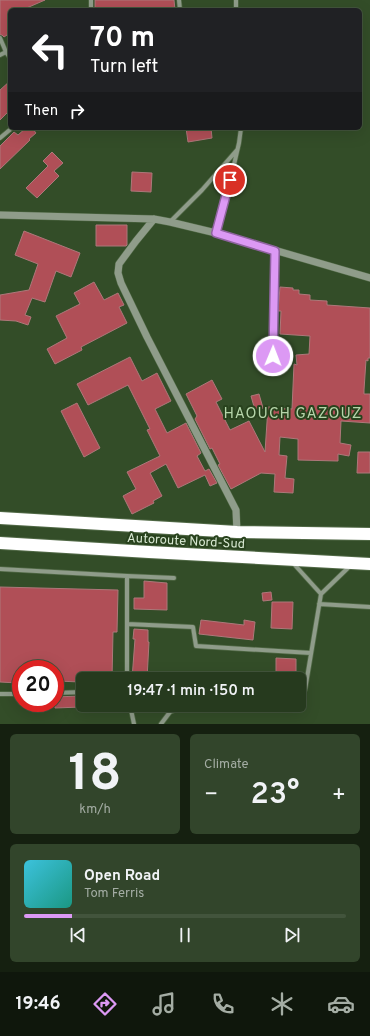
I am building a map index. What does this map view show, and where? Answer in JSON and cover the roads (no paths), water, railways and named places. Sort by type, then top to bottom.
[{"type":"highway","name":"Autoroute Nord-Sud","points":[[0,518],[237,532],[370,534]]},
{"type":"highway","name":"Autoroute Nord-Sud","points":[[0,543],[370,564]]},
{"type":"street","points":[[0,38],[8,55]]},
{"type":"street","points":[[0,55],[6,52]]},
{"type":"street","points":[[0,138],[10,130]]},
{"type":"street","points":[[216,233],[238,150],[241,130]]},
{"type":"street","points":[[170,222],[202,190],[238,150]]},
{"type":"street","points":[[0,215],[154,219],[216,233],[370,278]]},
{"type":"street","points":[[154,219],[119,264],[118,273],[121,283],[147,337],[236,510],[237,532]]},
{"type":"street","points":[[290,560],[321,594]]},
{"type":"street","points":[[306,684],[321,594],[353,563]]},
{"type":"street","points":[[0,569],[174,578]]},
{"type":"street","points":[[127,576],[127,672]]},
{"type":"street","points":[[319,604],[370,606]]},
{"type":"street","points":[[127,624],[193,627],[196,646],[311,653]]},
{"type":"street","points":[[64,693],[76,692]]},
{"type":"street","points":[[0,694],[12,694]]},
{"type":"street","points":[[131,712],[134,724]]},
{"type":"street","points":[[161,724],[170,712]]},
{"type":"lane","points":[[273,356],[275,251]]},
{"type":"district","name":"HAOUCH GAZOUZ","points":[[293,413]]}]
